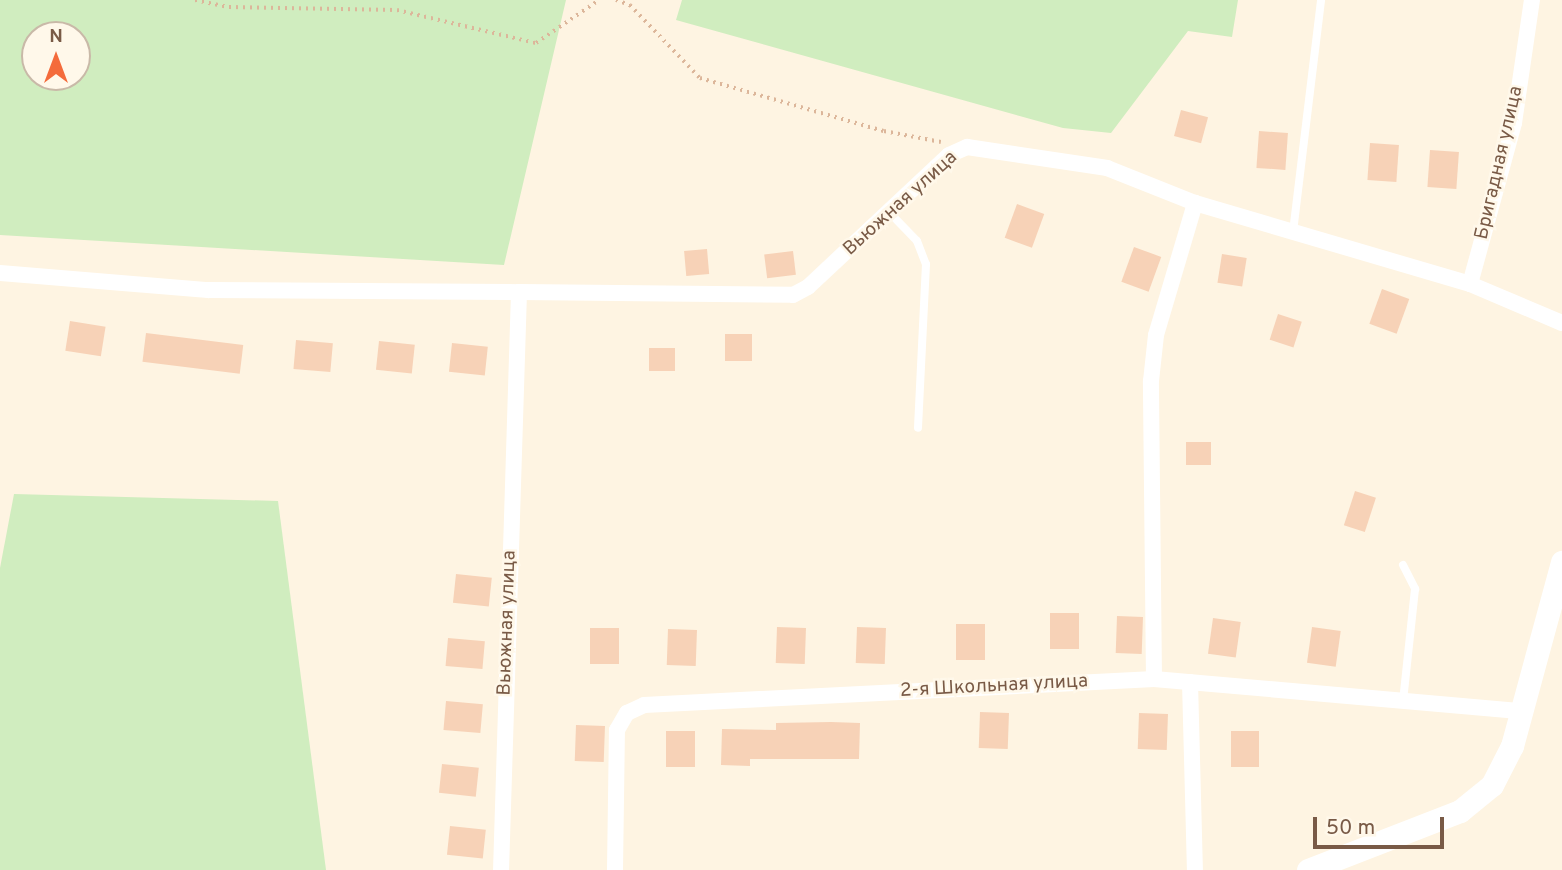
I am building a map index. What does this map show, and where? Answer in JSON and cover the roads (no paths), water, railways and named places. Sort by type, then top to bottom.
[{"type":"street","name":"Бригадная улица","points":[[1470,284],[1514,122],[1532,0]]},
{"type":"street","name":"Вьюжная улица","points":[[0,273],[208,290],[793,295],[889,212],[949,155],[967,147],[1081,161],[1195,203],[1470,284],[1562,323]]},
{"type":"street","points":[[1154,679],[1150,381],[1156,335],[1195,203]]},
{"type":"street","name":"Вьюжная улица","points":[[501,870],[519,292]]},
{"type":"street","points":[[1308,870],[1390,840],[1479,799],[1503,769],[1561,573]]},
{"type":"street","name":"2-я Школьная улица","points":[[615,870],[617,730],[627,713],[644,705],[1154,679],[1521,711]]},
{"type":"street","points":[[1189,682],[1195,870]]},
{"type":"lane","points":[[1293,232],[1321,0]]},
{"type":"lane","points":[[889,212],[917,241],[926,264],[918,428]]},
{"type":"lane","points":[[1403,565],[1415,589],[1404,701]]}]
